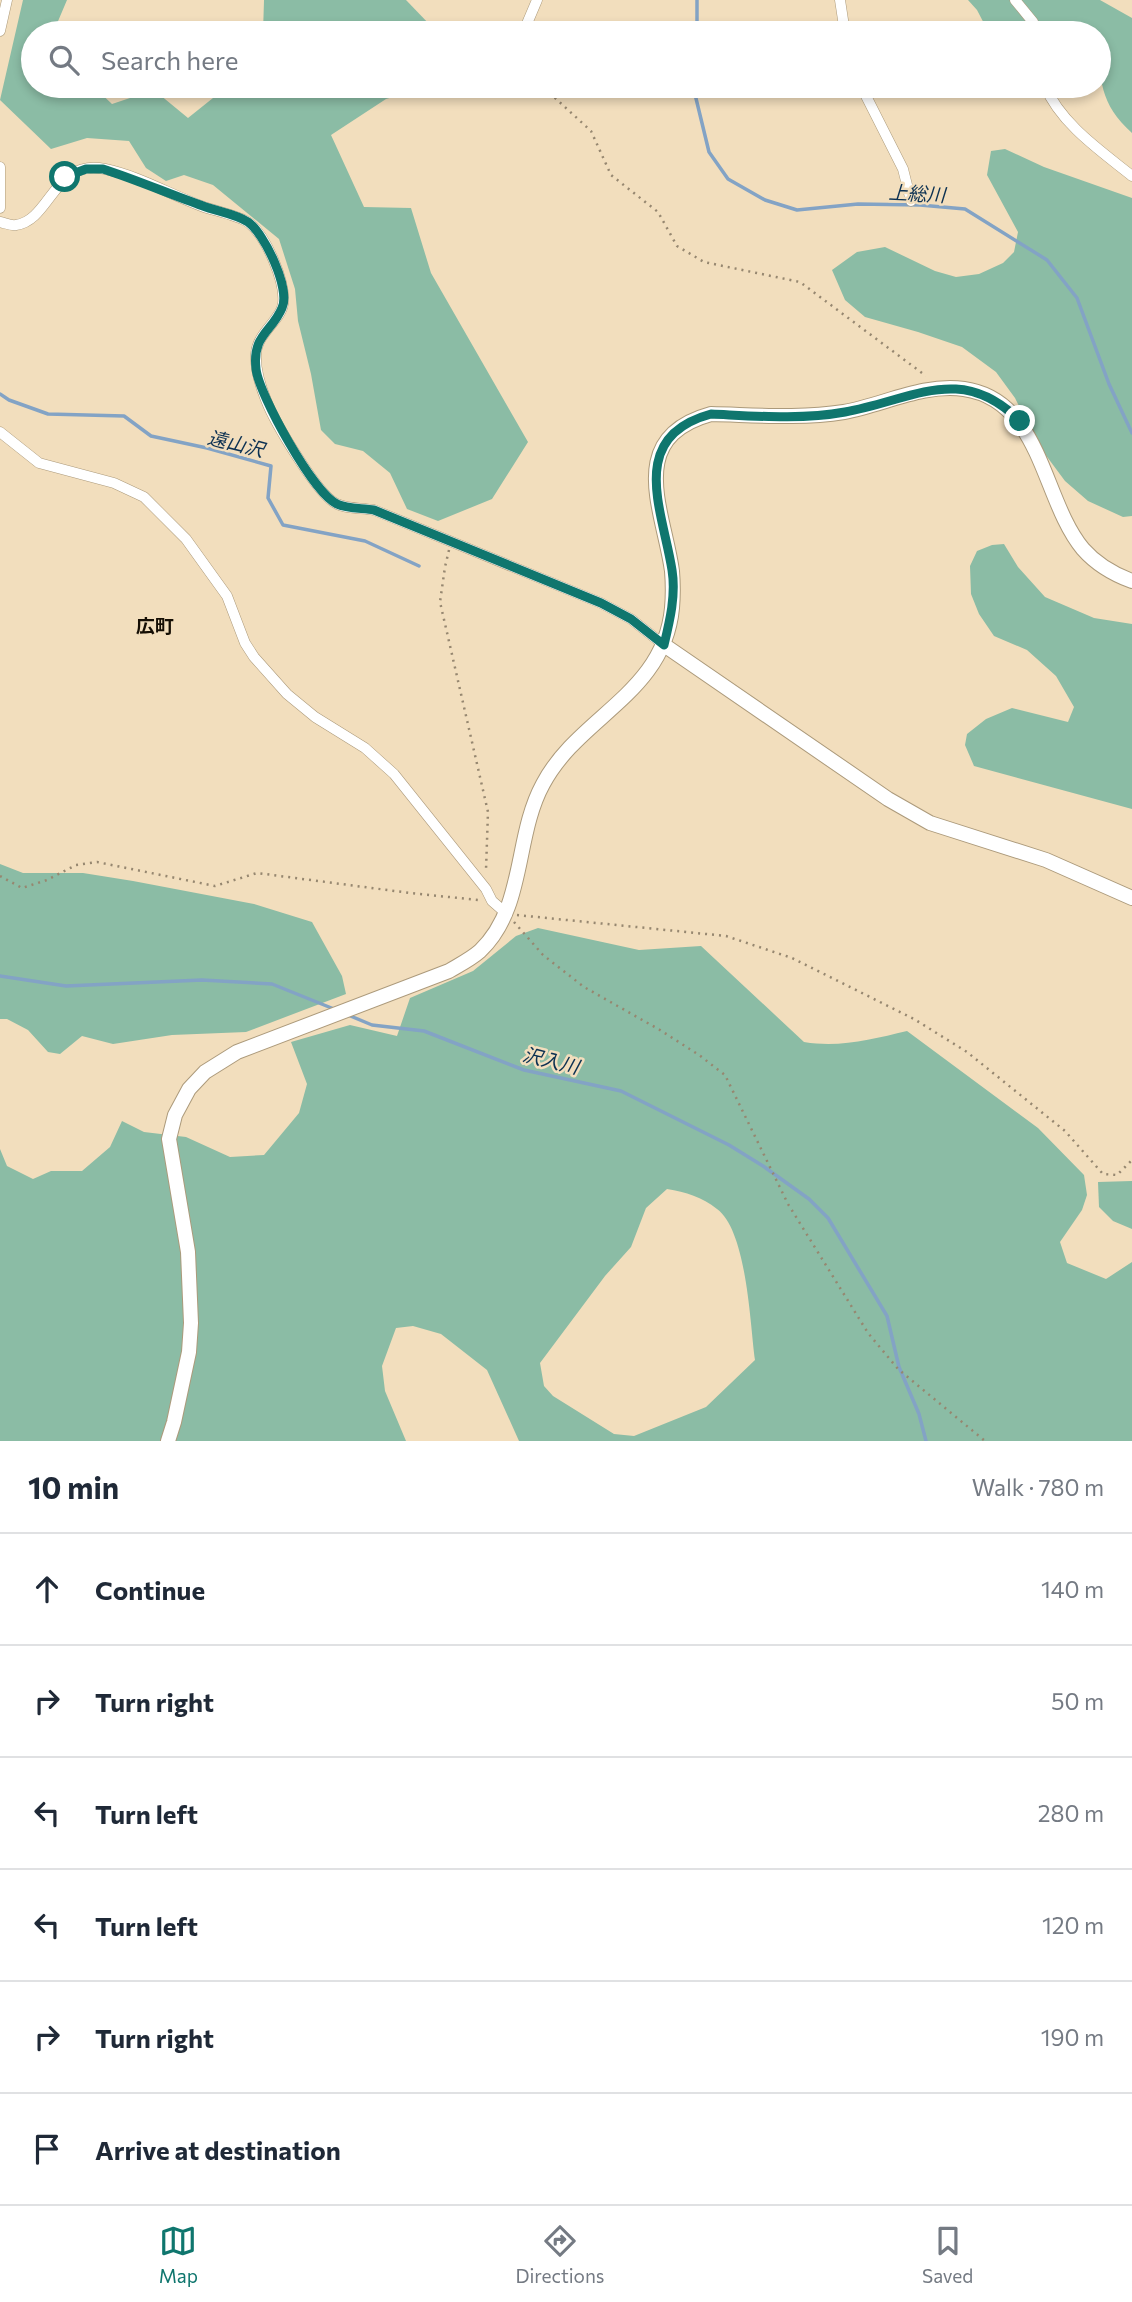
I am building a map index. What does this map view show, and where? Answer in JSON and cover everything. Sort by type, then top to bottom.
[{"type":"street","points":[[0,31],[7,0]]},
{"type":"street","points":[[528,21],[537,0]]},
{"type":"street","points":[[840,0],[843,21]]},
{"type":"street","points":[[1015,0],[1032,21]]},
{"type":"street","points":[[867,98],[903,169],[911,201]]},
{"type":"street","points":[[1050,98],[1073,126],[1132,176]]},
{"type":"street","points":[[0,167],[0,208]]},
{"type":"street","points":[[0,222],[15,225],[29,220],[65,177],[86,169],[103,169],[134,179],[248,222],[266,244],[284,287],[283,307],[263,333],[256,350],[256,371],[267,402],[288,439],[322,492],[338,505],[374,510],[601,603],[631,619],[664,645],[888,799],[930,823],[1046,860],[1132,898]]},
{"type":"street","points":[[168,1441],[189,1352],[191,1323],[188,1252],[169,1139],[175,1115],[189,1088],[205,1072],[237,1052],[449,971],[479,952],[507,914],[528,818],[543,783],[566,751],[638,685],[664,645],[672,610],[672,572],[656,500],[655,478],[657,462],[668,439],[682,426],[711,414],[808,416],[845,412],[942,388],[979,393],[1004,406],[1020,421],[1066,521],[1083,549],[1107,571],[1132,581]]},
{"type":"street","points":[[0,432],[38,463],[114,483],[144,497],[186,539],[227,596],[254,657],[287,694],[315,717],[365,748],[394,774],[486,889],[492,901],[507,914]]},
{"type":"path","points":[[555,98],[591,131],[611,175],[657,212],[677,246],[704,262],[800,282],[942,388]]},
{"type":"path","points":[[452,541],[444,567],[440,603],[488,812],[486,889]]},
{"type":"path","points":[[0,876],[22,888],[47,880],[76,865],[97,862],[215,886],[257,873],[492,901]]},
{"type":"path","points":[[507,914],[726,936],[792,958],[914,1019],[967,1052],[1065,1131],[1104,1174],[1117,1175],[1132,1160]]},
{"type":"path","points":[[507,914],[543,955],[584,987],[670,1037],[725,1075],[788,1204],[867,1333],[898,1369],[985,1441]]},
{"type":"green space","points":[[23,0],[67,0],[58,21],[21,21],[21,98],[106,98],[112,104],[130,98],[164,98],[188,118],[213,98],[389,98],[331,135],[364,207],[411,208],[431,273],[528,442],[492,499],[438,521],[407,509],[390,473],[363,451],[335,444],[321,430],[298,321],[295,289],[279,239],[213,185],[184,175],[166,181],[146,168],[129,141],[87,138],[51,149],[0,100]]},
{"type":"green space","points":[[264,0],[406,0],[426,21],[263,21]]},
{"type":"green space","points":[[968,0],[1100,0],[1132,18],[1132,133],[1112,111],[1107,98],[1111,98],[1111,21],[983,21]]},
{"type":"green space","points":[[1005,149],[1044,167],[1132,198],[1132,516],[1123,517],[1088,501],[1065,481],[1039,446],[1015,398],[996,372],[962,347],[865,317],[845,300],[832,270],[857,252],[885,247],[935,271],[956,277],[979,274],[1003,263],[1014,252],[1018,232],[987,175],[991,151]]},
{"type":"green space","points":[[1004,544],[1018,567],[1045,597],[1094,618],[1132,624],[1132,809],[974,766],[965,745],[967,734],[986,719],[1012,708],[1068,722],[1074,707],[1056,676],[1027,650],[994,636],[979,614],[971,594],[970,566],[977,551]]},
{"type":"green space","points":[[0,864],[23,873],[83,873],[133,881],[254,904],[312,922],[342,976],[346,994],[246,1032],[172,1035],[113,1044],[82,1036],[60,1054],[48,1052],[28,1030],[7,1019],[0,1019]]},
{"type":"green space","points":[[538,928],[639,950],[701,946],[804,1042],[843,1043],[907,1031],[1038,1128],[1084,1175],[1087,1195],[1082,1210],[1060,1242],[1067,1263],[1106,1279],[1132,1262],[1132,1441],[519,1441],[487,1370],[441,1334],[413,1326],[396,1328],[382,1366],[385,1391],[406,1441],[0,1441],[0,1149],[7,1166],[33,1179],[51,1171],[82,1171],[110,1147],[122,1121],[144,1132],[186,1137],[230,1157],[264,1155],[299,1113],[307,1084],[291,1042],[350,1025],[397,1036],[410,998],[473,971],[516,936]],"holes":[[[667,1189],[706,1201],[727,1220],[741,1257],[755,1360],[706,1407],[634,1436],[614,1434],[553,1396],[544,1386],[540,1363],[605,1276],[631,1247],[646,1208]]]},
{"type":"green space","points":[[1132,1181],[1132,1229],[1113,1221],[1099,1207],[1098,1182]]},
{"type":"waterway","name":"上総川","points":[[697,0],[697,21]]},
{"type":"waterway","name":"上総川","points":[[696,98],[709,152],[728,179],[765,200],[797,210],[858,204],[965,209],[1047,260],[1077,298],[1109,384],[1132,433]]},
{"type":"waterway","name":"遠山沢","points":[[0,394],[48,414],[124,416],[151,436],[271,466],[268,498],[283,525],[365,541],[419,566]]},
{"type":"waterway","name":"沢入川","points":[[0,976],[66,986],[202,980],[272,984],[334,1009]]},
{"type":"waterway","name":"沢入川","points":[[348,1015],[372,1025],[424,1031],[524,1070],[621,1091],[729,1145],[809,1199],[828,1218],[887,1316],[899,1367],[919,1414],[926,1441]]},
{"type":"district","name":"広町","points":[[155,625]]},
{"type":"route","points":[[65,177],[86,169],[103,169],[248,222],[266,244],[284,287],[283,307],[263,333],[256,350],[256,371],[267,402],[281,429],[322,492],[338,505],[374,510],[601,603],[631,619],[664,645],[672,610],[672,572],[656,500],[655,478],[657,462],[668,439],[682,426],[711,414],[808,416],[845,412],[942,388],[979,393],[1004,406],[1020,421]]}]
